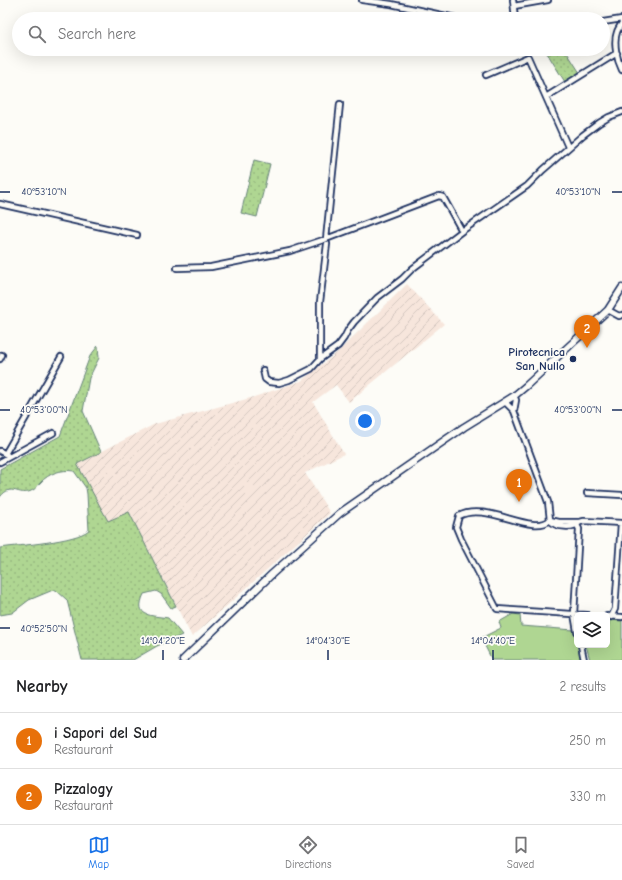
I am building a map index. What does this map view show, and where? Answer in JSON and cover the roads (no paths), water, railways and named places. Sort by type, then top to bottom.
[{"type":"street","points":[[362,0],[391,4],[428,12]]},
{"type":"street","points":[[513,0],[514,12]]},
{"type":"street","points":[[514,6],[548,0]]},
{"type":"street","points":[[610,21],[622,19]]},
{"type":"street","points":[[622,23],[617,31],[617,53],[622,70]]},
{"type":"street","points":[[546,96],[617,53]]},
{"type":"street","points":[[486,75],[528,57],[568,147]]},
{"type":"street","points":[[320,359],[320,302],[340,104]]},
{"type":"street","points":[[263,370],[265,379],[269,382],[279,383],[289,380],[311,369],[320,359],[338,346],[354,322],[378,298],[412,269],[462,231],[527,186],[568,147],[599,123],[622,112]]},
{"type":"street","points":[[177,268],[217,266],[326,242],[439,196],[443,197],[462,231]]},
{"type":"street","points":[[0,204],[137,235]]},
{"type":"street","points":[[184,660],[272,574],[340,514],[464,427],[514,396],[608,310],[622,288]]},
{"type":"street","points":[[608,310],[619,316],[622,315]]},
{"type":"street","points":[[10,457],[2,452],[61,357]]},
{"type":"street","points":[[514,396],[516,400],[514,411]]},
{"type":"street","points":[[505,402],[514,411],[548,502],[550,520]]},
{"type":"street","points":[[0,462],[53,433]]},
{"type":"street","points":[[587,493],[622,494]]},
{"type":"street","points":[[574,614],[497,608],[461,539],[456,526],[459,516],[466,512],[476,511],[525,523],[542,524],[547,523],[550,520],[579,524],[584,521],[622,523],[615,609],[610,615]]},
{"type":"street","points":[[574,612],[579,524]]},
{"type":"street","points":[[610,616],[622,617]]},
{"type":"street","points":[[582,648],[584,660]]},
{"type":"place","name":"Pizzalogy","points":[[587,348]]},
{"type":"place","name":"Pirotecnica San Nullo","points":[[573,359]]},
{"type":"place","name":"i Sapori del Sud","points":[[519,502]]}]
